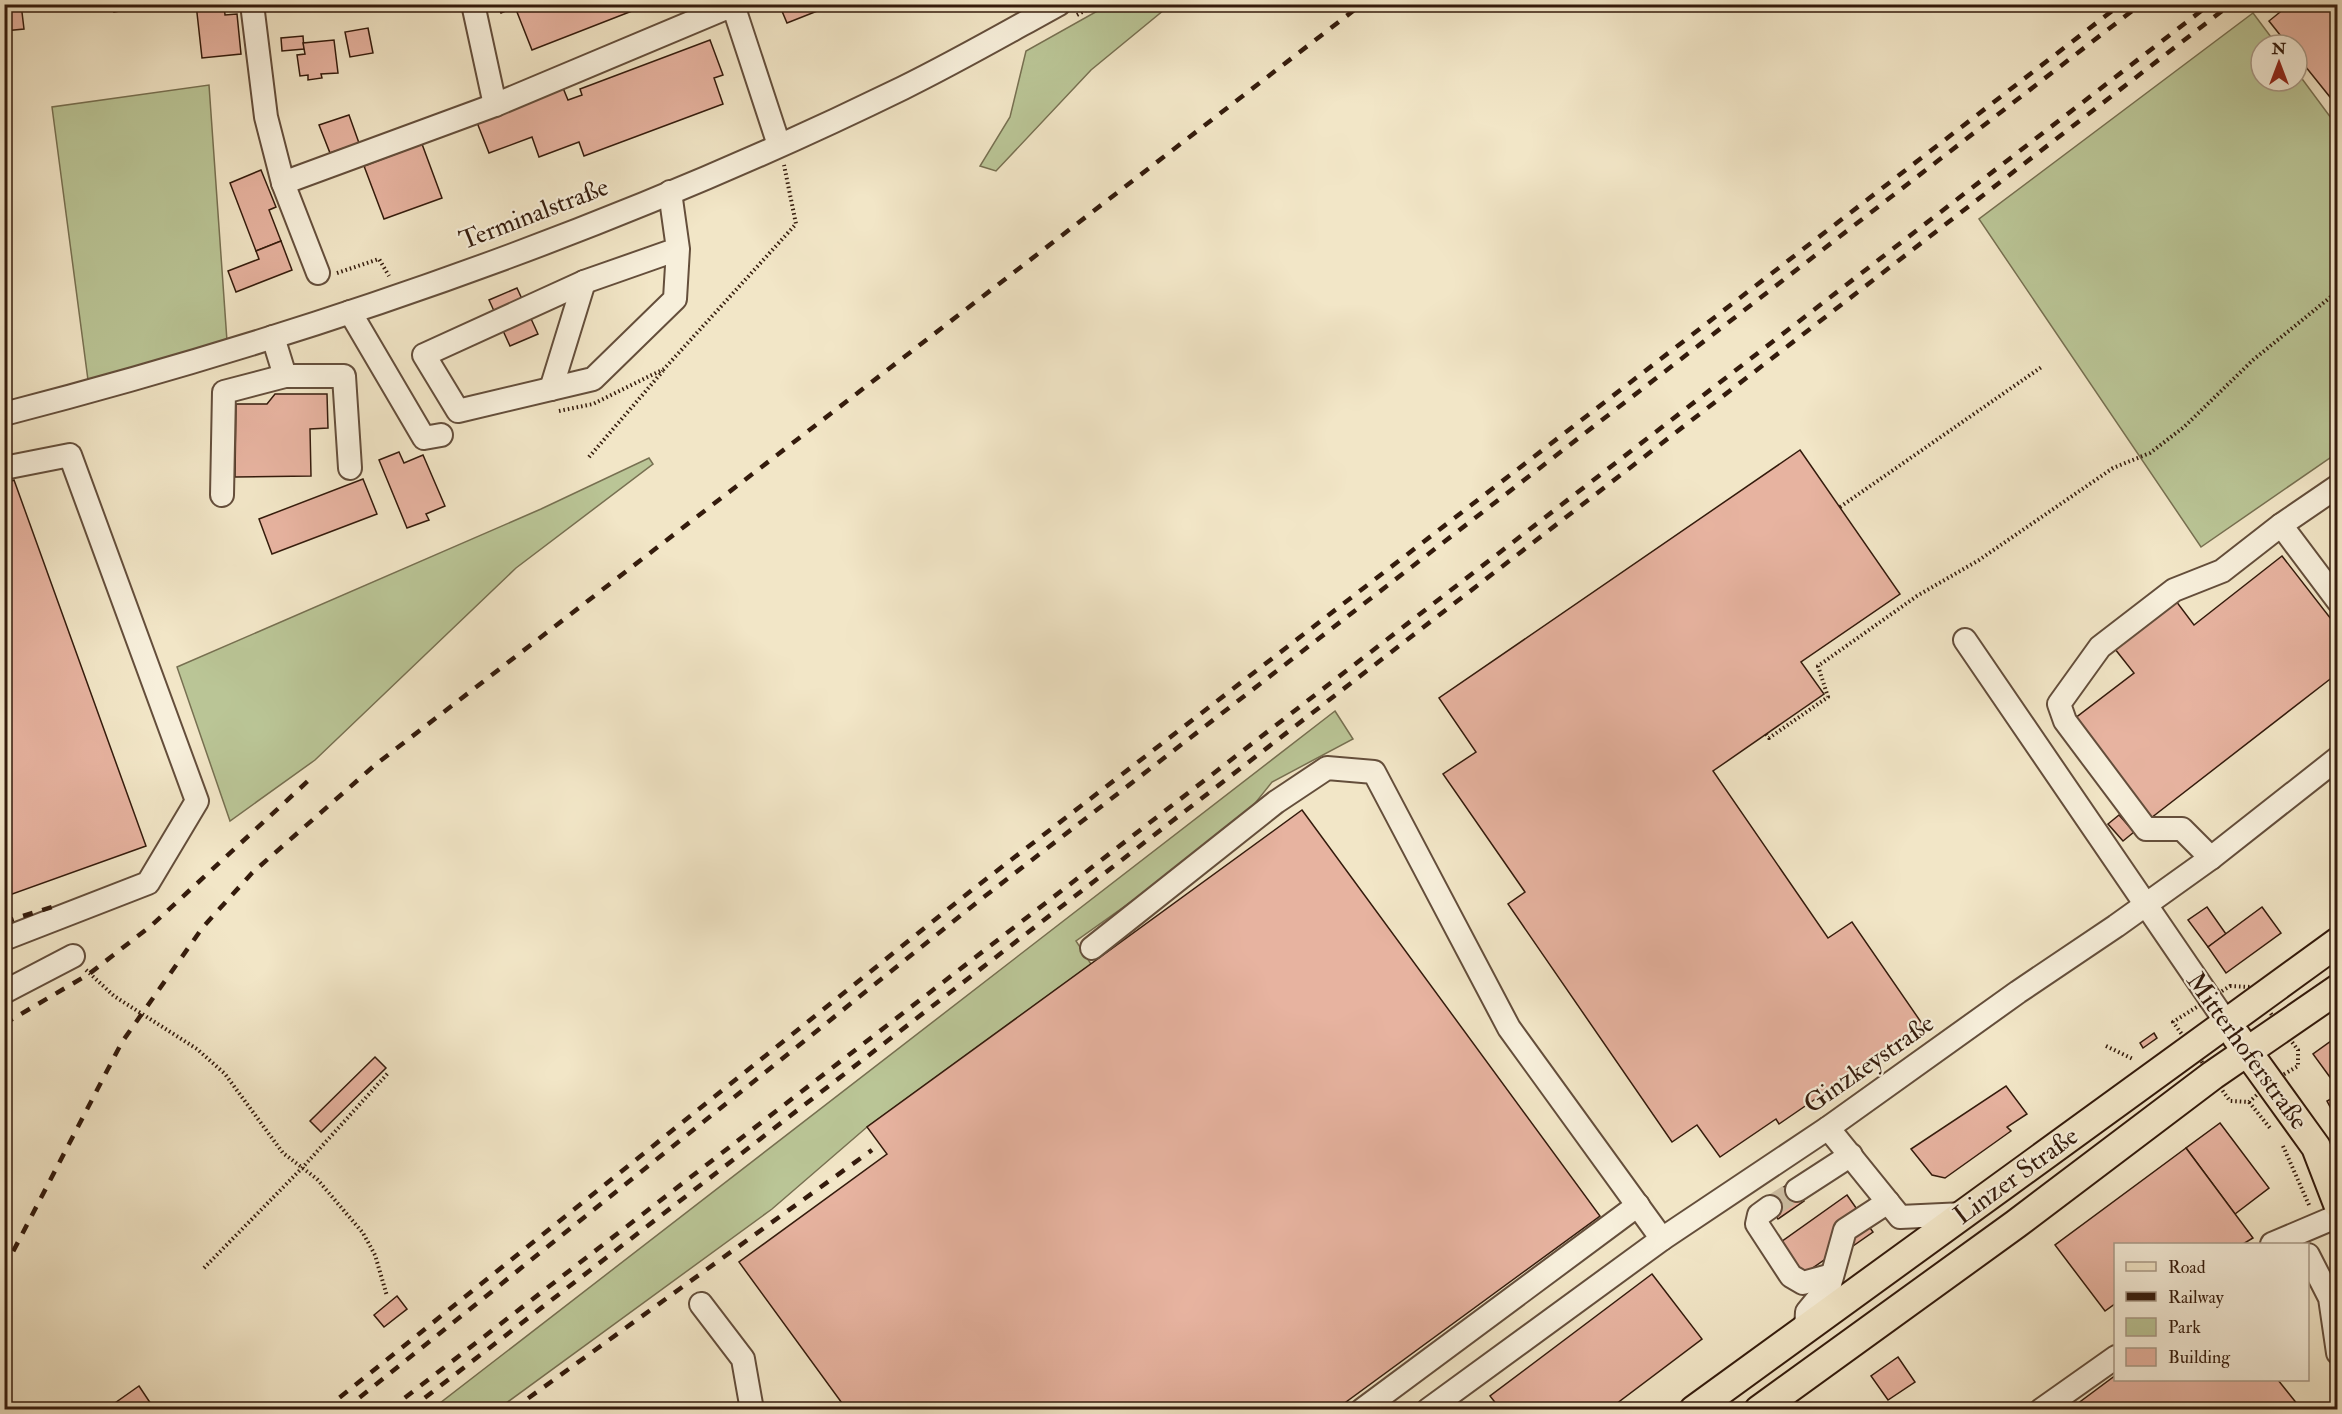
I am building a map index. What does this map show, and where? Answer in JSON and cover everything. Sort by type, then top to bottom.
[{"type":"main road","name":"Linzer Straße","points":[[1694,1410],[2337,942]]},
{"type":"main road","name":"Linzer Straße","points":[[1759,1410],[2337,989]]},
{"type":"main road","name":"Mitterhoferstraße","points":[[2226,1022],[2316,1147],[2337,1204]]},
{"type":"street","points":[[252,4],[266,117],[283,183],[318,273]]},
{"type":"street","points":[[473,4],[495,105]]},
{"type":"street","name":"Terminalstraße","points":[[4,414],[168,370],[350,312],[670,192],[779,146],[905,87],[1059,4]]},
{"type":"street","points":[[283,183],[495,105],[733,5],[779,146]]},
{"type":"street","points":[[670,192],[678,249],[675,299],[593,379],[458,411],[424,355],[584,282],[678,249]]},
{"type":"street","points":[[551,389],[584,282]]},
{"type":"street","points":[[350,312],[424,438],[441,435]]},
{"type":"street","points":[[273,337],[285,376]]},
{"type":"street","points":[[222,495],[224,392],[285,376],[345,376],[350,468]]},
{"type":"street","points":[[4,468],[70,455],[197,801],[148,883],[4,939]]},
{"type":"street","points":[[2211,858],[2182,829],[2146,829],[2065,721],[2059,704],[2100,647],[2174,590],[2222,571],[2281,525],[2337,486]]},
{"type":"street","points":[[2281,525],[2337,601]]},
{"type":"street","name":"Mitterhoferstraße","points":[[1965,640],[2226,1022]]},
{"type":"street","name":"Ginzkeystraße","points":[[1428,1410],[1662,1239],[1828,1128],[2211,858],[2337,758]]},
{"type":"street","points":[[1092,948],[1276,802],[1327,768],[1374,772],[1509,1028],[1662,1239]]},
{"type":"street","points":[[4,992],[73,956]]},
{"type":"street","points":[[1828,1128],[1900,1217],[1964,1214]]},
{"type":"street","points":[[1797,1190],[1851,1155]]},
{"type":"street","points":[[1806,1329],[1807,1312],[1830,1284],[1845,1230],[1888,1202]]},
{"type":"street","points":[[1362,1410],[1638,1205]]},
{"type":"street","points":[[1770,1207],[1759,1215],[1757,1224],[1791,1276],[1803,1283],[1832,1275]]},
{"type":"street","points":[[2278,1243],[2305,1234],[2337,1216]]},
{"type":"street","points":[[2309,1259],[2330,1298],[2337,1353]]},
{"type":"street","points":[[701,1304],[743,1359],[752,1410]]},
{"type":"street","points":[[2041,1410],[2114,1357]]},
{"type":"path","points":[[318,273],[336,273],[379,259],[400,295]]},
{"type":"path","points":[[1766,734],[1768,738],[1828,697],[1818,666],[1917,596],[1979,560],[2113,468],[2150,453],[2184,427],[2261,353],[2337,291]]},
{"type":"path","points":[[1840,507],[2043,366]]},
{"type":"path","points":[[589,457],[664,369]]},
{"type":"path","points":[[73,956],[108,991],[197,1049],[225,1074],[283,1153],[317,1179],[363,1233],[374,1250],[387,1296]]},
{"type":"path","points":[[2106,1046],[2133,1059]]},
{"type":"path","points":[[204,1268],[303,1167],[389,1072]]},
{"type":"path","points":[[2249,1102],[2276,1136]]},
{"type":"path","points":[[2283,1144],[2305,1234]]},
{"type":"green space","points":[[1108,5],[1170,5],[1091,70],[996,171],[980,166],[1010,117],[1026,51]]},
{"type":"green space","points":[[2253,13],[2268,33],[2249,33],[2249,93],[2309,93],[2309,88],[2337,126],[2337,453],[2201,547],[1979,219]]},
{"type":"green space","points":[[209,85],[227,341],[88,380],[52,107]]},
{"type":"green space","points":[[649,458],[653,464],[516,568],[315,760],[230,821],[177,667],[541,509]]},
{"type":"green space","points":[[1335,711],[1353,739],[1272,782],[1236,827],[1076,941],[1091,964],[867,1127],[772,1209],[498,1409],[431,1410]]},
{"type":"building","points":[[4,4],[21,4],[24,29],[4,31]]},
{"type":"building","points":[[113,4],[154,4],[114,12]]},
{"type":"building","points":[[196,4],[224,4],[225,15],[237,14],[241,54],[202,58]]},
{"type":"building","points":[[398,4],[439,4],[440,7],[398,11]]},
{"type":"building","points":[[497,4],[650,4],[532,50],[515,7],[501,13]]},
{"type":"building","points":[[779,4],[835,4],[787,23]]},
{"type":"building","points":[[2290,4],[2338,4],[2338,107],[2309,71],[2309,33],[2278,33],[2269,21]]},
{"type":"building","points":[[368,28],[373,53],[350,57],[345,32]]},
{"type":"building","points":[[303,36],[304,49],[282,51],[281,38]]},
{"type":"building","points":[[334,40],[338,73],[321,74],[322,78],[308,80],[308,75],[300,76],[297,55],[305,54],[303,43]]},
{"type":"building","points":[[710,40],[723,75],[714,78],[723,104],[584,156],[579,142],[539,157],[532,137],[489,153],[476,120],[563,88],[568,100],[582,95],[580,89]]},
{"type":"building","points":[[349,115],[359,143],[330,153],[319,125]]},
{"type":"building","points":[[422,144],[442,198],[384,219],[364,166]]},
{"type":"building","points":[[261,170],[276,207],[269,210],[281,241],[256,251],[230,183]]},
{"type":"building","points":[[281,241],[292,270],[236,292],[228,271],[259,259],[256,251]]},
{"type":"building","points":[[517,288],[538,334],[510,346],[489,300]]},
{"type":"building","points":[[275,394],[327,394],[328,428],[310,429],[311,476],[235,477],[236,404],[267,404]]},
{"type":"building","points":[[1800,450],[1900,594],[1801,662],[1824,694],[1713,771],[1828,938],[1852,922],[1923,1025],[1779,1124],[1776,1119],[1720,1157],[1697,1125],[1672,1142],[1508,904],[1525,892],[1443,774],[1476,752],[1439,698]]},
{"type":"building","points":[[399,452],[404,463],[423,455],[445,506],[426,514],[429,520],[407,528],[379,460]]},
{"type":"building","points":[[363,479],[377,514],[272,554],[259,519]]},
{"type":"building","points":[[14,480],[146,846],[4,897],[4,484]]},
{"type":"building","points":[[2282,556],[2338,628],[2338,673],[2151,818],[2074,719],[2134,673],[2115,649],[2176,601],[2194,625]]},
{"type":"building","points":[[1302,810],[1600,1216],[1335,1410],[847,1410],[739,1262],[887,1154],[867,1127]]},
{"type":"building","points":[[2119,815],[2134,832],[2123,841],[2108,824]]},
{"type":"building","points":[[2207,907],[2226,934],[2208,947],[2188,920]]},
{"type":"building","points":[[2262,907],[2281,933],[2226,973],[2208,947]]},
{"type":"building","points":[[2154,1033],[2157,1038],[2143,1048],[2140,1043]]},
{"type":"building","points":[[2338,1036],[2338,1077],[2332,1080],[2313,1054]]},
{"type":"building","points":[[375,1057],[386,1068],[321,1132],[310,1121]]},
{"type":"building","points":[[2006,1086],[2027,1114],[2007,1127],[2011,1131],[1945,1178],[1932,1175],[1911,1149]]},
{"type":"building","points":[[2338,1095],[2338,1122],[2327,1101]]},
{"type":"building","points":[[2220,1123],[2269,1188],[2235,1214],[2186,1148]]},
{"type":"building","points":[[2186,1148],[2253,1238],[2245,1243],[2114,1243],[2114,1304],[2105,1311],[2055,1245]]},
{"type":"building","points":[[1791,1182],[1804,1201],[1778,1219],[1765,1200]]},
{"type":"building","points":[[1847,1195],[1873,1232],[1830,1262],[1827,1258],[1804,1274],[1781,1242]]},
{"type":"building","points":[[1652,1274],[1702,1339],[1608,1410],[1501,1410],[1490,1396]]},
{"type":"building","points":[[397,1296],[407,1309],[384,1327],[374,1315]]},
{"type":"building","points":[[1898,1357],[1915,1382],[1888,1400],[1871,1376]]},
{"type":"building","points":[[2114,1376],[2114,1381],[2279,1381],[2302,1410],[2069,1410]]},
{"type":"building","points":[[139,1386],[155,1410],[105,1410]]},
{"type":"tunnel","points":[[1770,1207],[1797,1190]]},
{"type":"railway","points":[[4,1269],[122,1042],[203,927],[252,873],[375,765],[1362,4]]},
{"type":"railway","points":[[324,1410],[972,890],[2121,4]]},
{"type":"railway","points":[[344,1410],[980,900],[2141,4]]},
{"type":"railway","points":[[389,1410],[2210,4]]},
{"type":"railway","points":[[409,1410],[2231,4]]},
{"type":"railway","points":[[4,1024],[89,974],[152,925],[309,780]]},
{"type":"railway","points":[[4,922],[55,906]]},
{"type":"railway","points":[[512,1410],[872,1150]]}]
